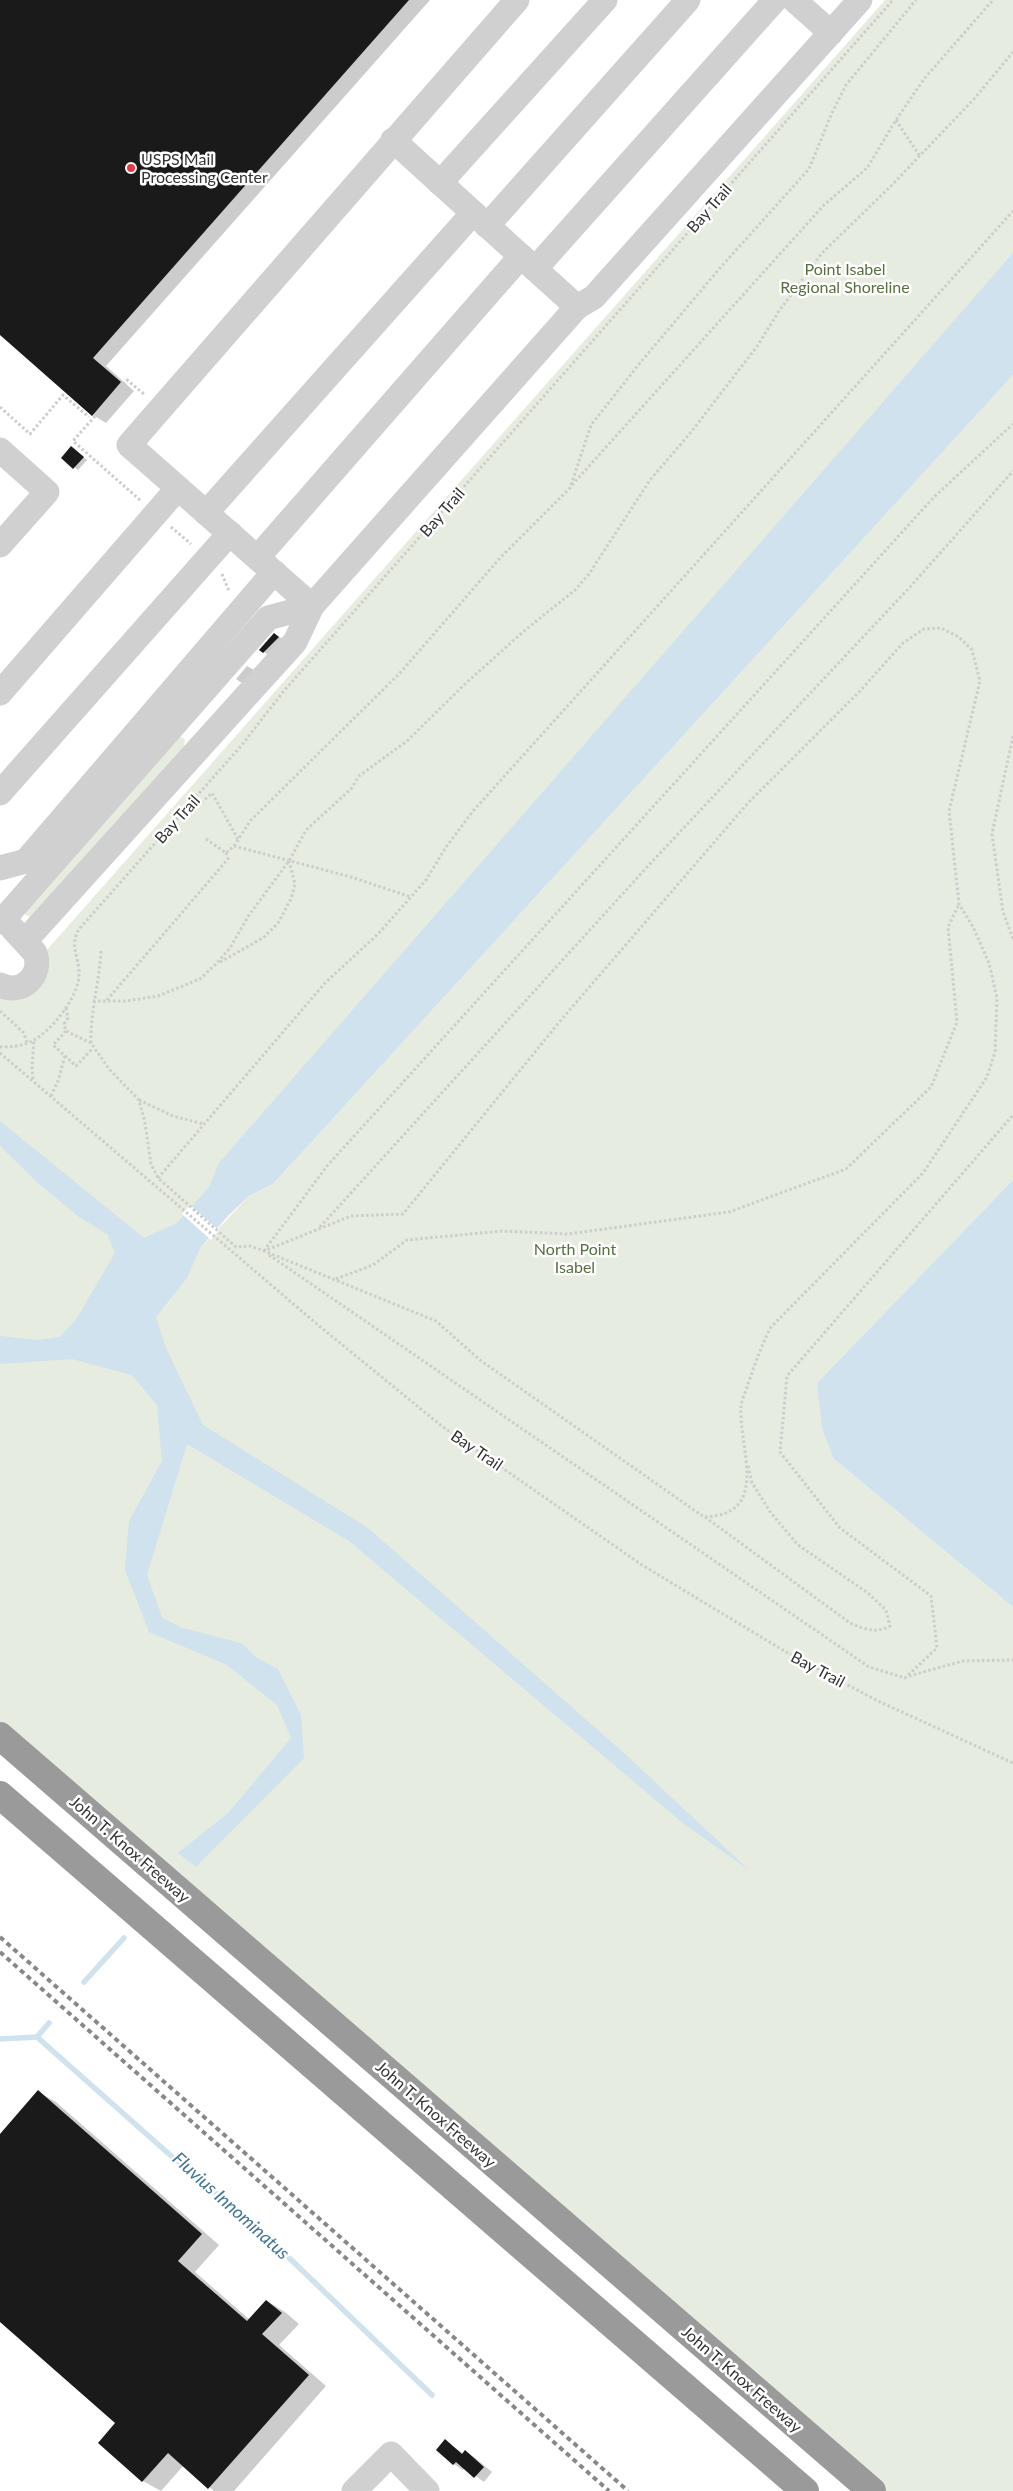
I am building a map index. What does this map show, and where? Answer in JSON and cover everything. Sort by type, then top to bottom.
[{"type":"highway","name":"John T. Knox Freeway","points":[[0,1736],[872,2491]]},
{"type":"highway","points":[[0,1795],[805,2491]]},
{"type":"street","points":[[312,606],[129,445],[517,0]]},
{"type":"street","points":[[440,183],[605,0]]},
{"type":"street","points":[[206,512],[688,0]]},
{"type":"street","points":[[0,868],[26,861],[266,564],[528,263],[775,0]]},
{"type":"street","points":[[794,0],[831,33]]},
{"type":"street","points":[[25,941],[294,642],[312,606],[577,307],[594,297],[860,0]]},
{"type":"street","points":[[393,140],[577,307]]},
{"type":"street","points":[[0,450],[47,492],[0,545]]},
{"type":"street","points":[[0,693],[178,488]]},
{"type":"street","points":[[0,793],[230,533]]},
{"type":"street","points":[[0,985],[8,988],[19,987],[28,983],[34,976],[36,957],[25,941],[1,922],[268,618],[312,606]]},
{"type":"street","points":[[177,722],[203,744]]},
{"type":"street","points":[[354,2491],[391,2454],[427,2491]]},
{"type":"path","name":"Bay Trail","points":[[34,1040],[66,1008],[74,995],[79,980],[79,964],[73,948],[76,934],[245,741],[283,692],[893,0]]},
{"type":"path","points":[[570,488],[591,425],[714,275],[809,169],[831,115],[846,85],[916,0]]},
{"type":"path","points":[[226,853],[234,846],[251,820],[400,673],[500,558],[570,488],[824,205],[867,168],[924,79],[994,0]]},
{"type":"path","points":[[93,1001],[126,1001],[158,996],[200,979],[217,963],[230,948],[249,915],[289,861],[306,830],[351,789],[359,776],[406,741],[487,664],[575,590],[589,574],[650,480],[692,431],[758,345],[779,311],[822,253],[890,187],[974,99],[1013,52]]},
{"type":"path","points":[[896,120],[919,155]]},
{"type":"path","points":[[158,1178],[325,983],[378,934],[426,880],[446,846],[473,811],[1013,211]]},
{"type":"path","points":[[0,407],[30,434],[63,395],[89,417]]},
{"type":"path","points":[[264,1251],[327,1166],[934,497],[1013,424]]},
{"type":"path","points":[[318,1229],[648,866],[910,587],[1013,471]]},
{"type":"path","points":[[139,1100],[145,1123],[151,1164],[158,1178],[236,1248],[250,1246],[264,1251],[436,1321],[480,1360],[704,1517],[850,1623],[865,1630],[882,1630],[890,1626],[886,1610],[868,1593],[798,1545],[771,1513],[752,1483],[747,1462],[741,1405],[758,1350],[771,1327],[923,1173],[987,1078],[995,1052],[997,998],[989,963],[974,927],[959,904],[949,811],[980,681],[972,650],[959,638],[942,628],[924,629],[904,643],[860,691],[748,803],[561,1020],[403,1214],[351,1216],[264,1251]]},
{"type":"path","points":[[1013,736],[992,834],[1003,912],[1013,939]]},
{"type":"path","points":[[192,802],[200,804],[212,793],[238,839]]},
{"type":"path","points":[[106,1000],[228,859],[226,853],[206,839]]},
{"type":"path","points":[[234,846],[351,877],[411,897]]},
{"type":"path","points":[[217,963],[263,938],[278,923],[290,899],[294,884],[289,861]]},
{"type":"path","points":[[336,1279],[373,1265],[407,1240],[502,1232],[568,1234],[729,1212],[846,1169],[931,1087],[957,1022],[948,927],[959,904]]},
{"type":"path","points":[[101,949],[100,969],[93,1001],[91,1043],[93,1048],[139,1100],[173,1116],[204,1124]]},
{"type":"path","points":[[66,1008],[68,1018],[64,1024],[66,1031],[91,1043]]},
{"type":"path","points":[[0,1011],[24,1033],[27,1043]]},
{"type":"path","points":[[66,1031],[53,1045],[76,1066],[93,1048]]},
{"type":"path","points":[[0,1047],[27,1043],[34,1040],[32,1067],[34,1081]]},
{"type":"path","name":"Bay Trail","points":[[0,1053],[216,1238],[443,1427],[642,1565],[786,1652],[878,1700],[1013,1763]]},
{"type":"path","points":[[50,1096],[58,1081],[65,1056]]},
{"type":"path","points":[[906,1678],[937,1648],[931,1596],[840,1528],[780,1452],[788,1376],[1013,1115]]},
{"type":"path","points":[[264,1251],[869,1667],[906,1678],[931,1668],[963,1661],[1013,1660]]},
{"type":"path","points":[[704,1517],[728,1514],[740,1506],[744,1495],[747,1462]]},
{"type":"green space","points":[[885,0],[1013,0],[1013,322],[173,1258],[196,1258],[201,1247],[249,1196],[273,1184],[1013,375],[1013,1180],[817,1383],[834,1459],[1013,1607],[1013,2491],[872,2491],[0,1730],[0,999],[31,968]]},
{"type":"green space","points":[[179,735],[185,740],[184,748],[32,918],[24,914]]},
{"type":"water","points":[[1013,253],[1013,375],[273,1184],[249,1196],[228,1216],[201,1247],[187,1278],[156,1317],[166,1348],[203,1425],[368,1528],[624,1753],[749,1870],[684,1824],[349,1541],[187,1444],[147,1575],[164,1623],[218,1637],[278,1669],[301,1715],[304,1758],[196,1867],[178,1853],[228,1813],[291,1738],[277,1705],[227,1665],[149,1632],[125,1570],[129,1521],[162,1461],[157,1405],[132,1375],[72,1359],[0,1364],[0,1336],[38,1340],[60,1337],[77,1318],[115,1253],[107,1234],[79,1217],[37,1182],[0,1146],[0,1121],[144,1238],[177,1223],[209,1187],[219,1163]]},
{"type":"water","points":[[1013,1180],[1013,1607],[834,1459],[822,1428],[817,1383]]},
{"type":"pier","points":[[190,1205],[219,1230],[211,1240],[182,1214]]},
{"type":"building","name":"USPS Mail Processing Center","points":[[0,0],[409,0],[93,358],[121,382],[92,416],[0,335]]},
{"type":"building","points":[[71,446],[84,457],[73,469],[61,458]]},
{"type":"building","points":[[274,633],[279,637],[263,653],[259,650]]},
{"type":"building","points":[[38,2090],[202,2234],[178,2261],[247,2321],[266,2300],[282,2313],[262,2334],[309,2375],[208,2489],[168,2453],[142,2482],[98,2443],[115,2423],[0,2322],[0,2134]]},
{"type":"building","points":[[445,2439],[462,2454],[465,2450],[484,2467],[474,2478],[456,2462],[453,2465],[436,2450]]},
{"type":"waterway","name":"Fluvius Innominatus","points":[[158,1619],[177,1628]]},
{"type":"waterway","name":"Fluvius Innominatus","points":[[222,1641],[241,1646],[252,1657]]},
{"type":"waterway","name":"Fluvius Innominatus","points":[[84,1982],[124,1938]]},
{"type":"waterway","name":"Fluvius Innominatus","points":[[37,2037],[49,2023]]},
{"type":"waterway","name":"Fluvius Innominatus","points":[[37,2037],[169,2154],[259,2229],[432,2395]]},
{"type":"waterway","points":[[0,2039],[37,2037]]},
{"type":"railway","points":[[0,1937],[628,2491]]},
{"type":"railway","points":[[0,1952],[609,2491]]},
{"type":"place","name":"USPS Mail Processing Center","points":[[131,168]]},
{"type":"park label","name":"Point Isabel Regional Shoreline","points":[[845,278]]},
{"type":"park label","name":"North Point Isabel","points":[[575,1258]]}]
